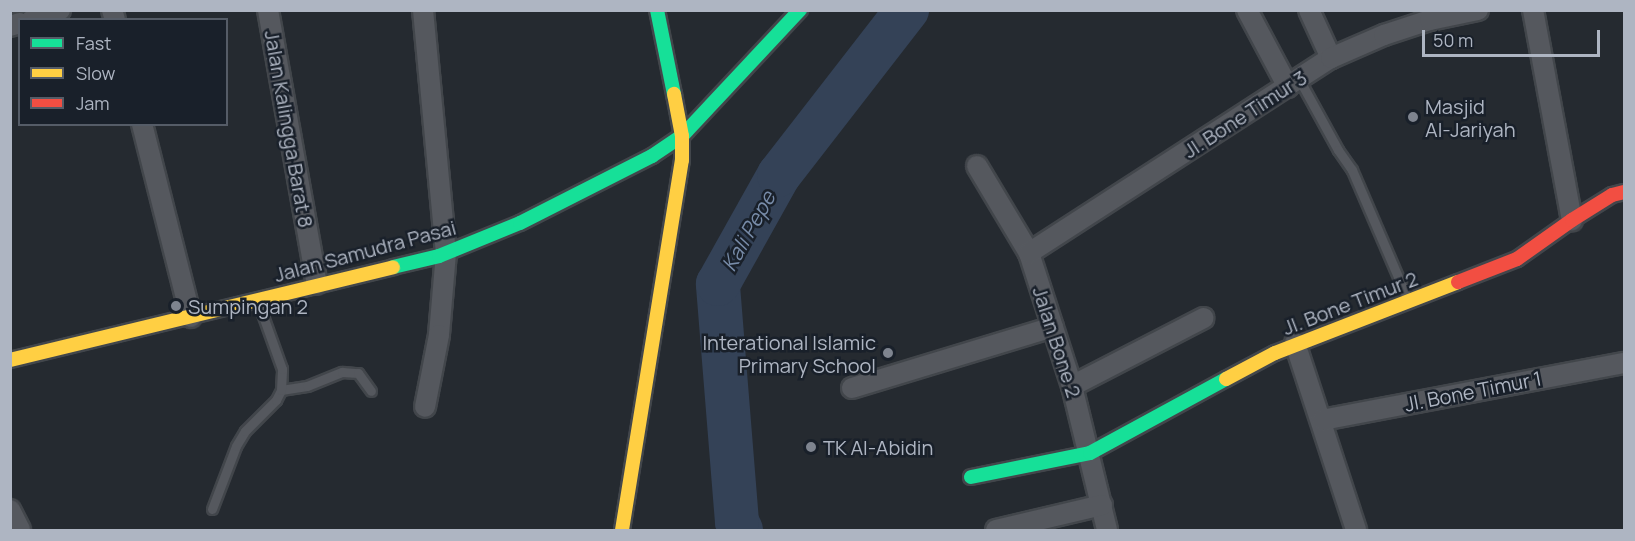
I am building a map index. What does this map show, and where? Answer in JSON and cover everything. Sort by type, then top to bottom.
[{"type":"street","points":[[38,18],[60,10]]},
{"type":"street","name":"Jalan Kalingga Barat 8","points":[[268,10],[317,284]]},
{"type":"street","points":[[423,10],[446,253],[440,335],[425,407]]},
{"type":"street","points":[[622,531],[678,186],[682,136],[657,10]]},
{"type":"street","name":"Jalan Samudra Pasai","points":[[10,360],[446,253],[520,224],[584,193],[652,156],[682,136],[800,10]]},
{"type":"street","points":[[1247,10],[1294,83]]},
{"type":"street","points":[[1309,10],[1331,58]]},
{"type":"street","name":"Jl. Bone Timur 3","points":[[1029,253],[1331,58],[1429,15],[1478,10]]},
{"type":"street","points":[[1533,10],[1572,220]]},
{"type":"street","points":[[143,126],[191,317]]},
{"type":"street","name":"Jalan Bone 2","points":[[977,166],[1029,253],[1072,386],[1107,531]]},
{"type":"street","name":"Jl. Bone Timur 2","points":[[971,477],[1090,453],[1246,366],[1295,343],[1409,302],[1517,259],[1572,220],[1612,195],[1624,192]]},
{"type":"street","points":[[1072,386],[1204,318]]},
{"type":"street","points":[[852,388],[1053,327]]},
{"type":"street","points":[[1295,343],[1322,420],[1356,531]]},
{"type":"street","name":"Jl. Bone Timur 1","points":[[1322,420],[1624,363]]},
{"type":"street","points":[[996,531],[1102,505]]},
{"type":"street","points":[[10,510],[20,531]]},
{"type":"lane","points":[[1294,83],[1352,170],[1409,302]]},
{"type":"lane","points":[[212,509],[236,446],[245,431],[276,400],[281,390],[282,369],[257,300]]},
{"type":"lane","points":[[281,390],[307,386],[342,372],[358,373],[371,392]]},
{"type":"waterway","name":"Kali Pepe","points":[[741,530],[737,522],[718,284],[779,175],[907,10]]},
{"type":"traffic: fast","points":[[657,10],[674,94]]},
{"type":"traffic: fast","points":[[393,267],[439,256],[520,223],[652,156],[682,136],[800,10]]},
{"type":"traffic: fast","points":[[971,477],[1090,453],[1226,379]]},
{"type":"traffic: slow","points":[[622,530],[682,160],[682,136],[674,94]]},
{"type":"traffic: slow","points":[[10,360],[393,267]]},
{"type":"traffic: slow","points":[[1226,379],[1275,353],[1458,282]]},
{"type":"traffic: jam","points":[[1458,282],[1517,259],[1572,220],[1612,195],[1624,192]]},
{"type":"place","name":"Masjid Al-Jariyah","points":[[1413,117]]},
{"type":"place","name":"Sumpingan 2","points":[[176,306]]},
{"type":"place","name":"Interational Islamic Primary School","points":[[888,353]]},
{"type":"place","name":"TK Al-Abidin","points":[[811,447]]}]
